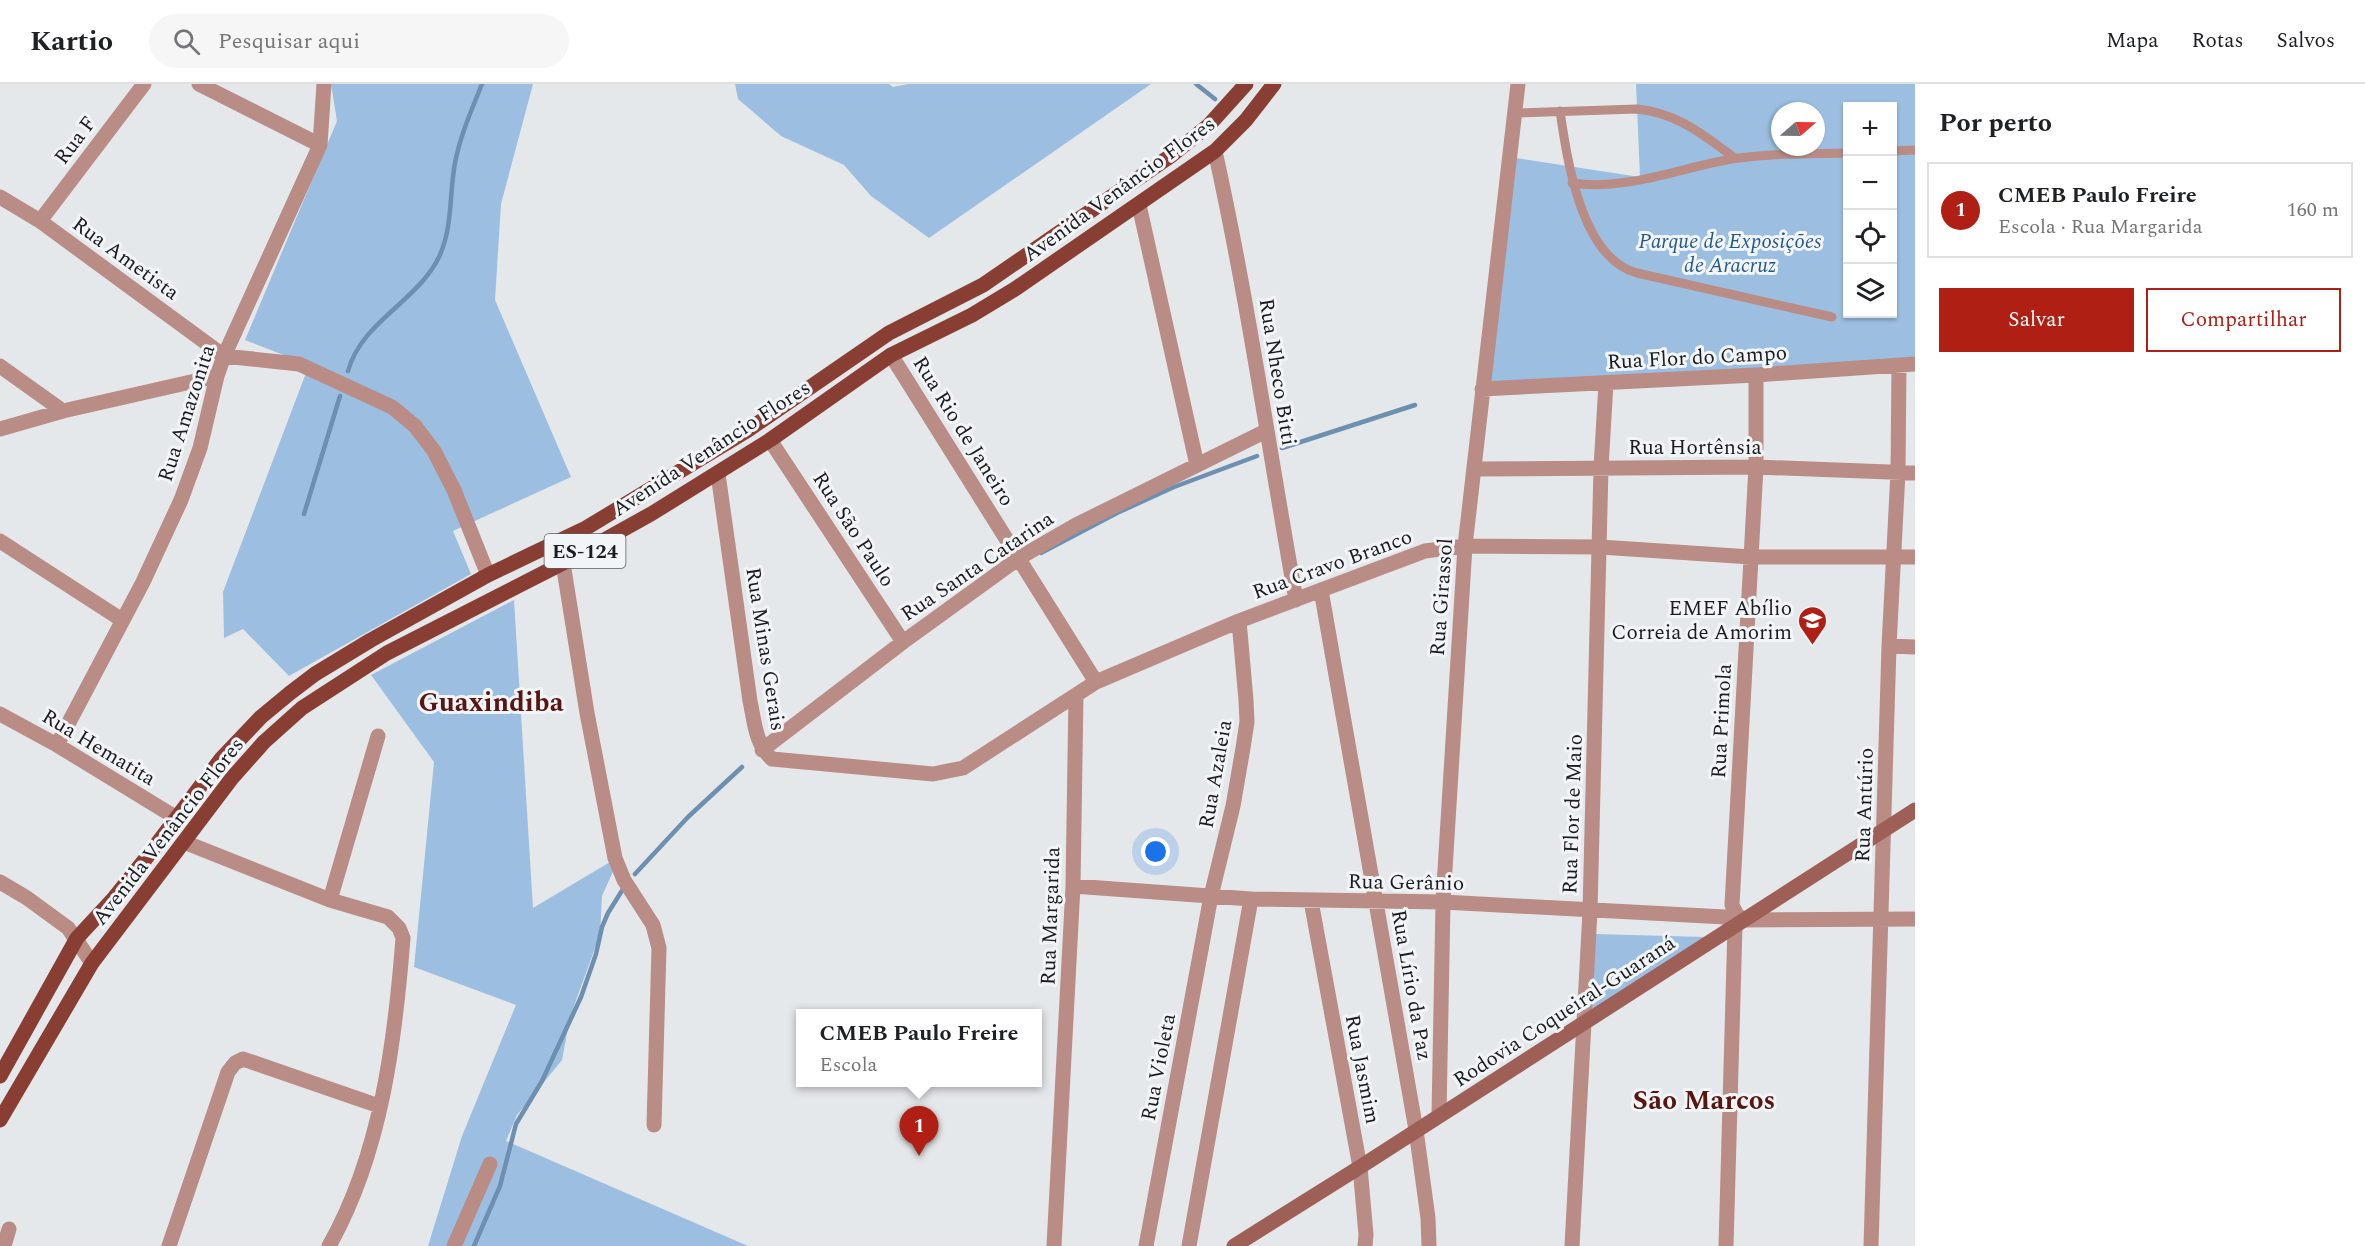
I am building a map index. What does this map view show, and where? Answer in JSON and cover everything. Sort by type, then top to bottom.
[{"type":"main road","name":"Avenida Venâncio Flores","points":[[0,1076],[76,938],[114,898],[221,759],[261,717],[307,680],[371,640],[488,575],[586,528],[748,430],[889,333],[982,285],[1172,155],[1209,125],[1246,84]]},
{"type":"main road","name":"Avenida Venâncio Flores","points":[[0,1120],[92,963],[232,778],[264,742],[302,708],[387,654],[651,514],[770,440],[891,355],[995,301],[1139,205],[1215,151],[1246,120],[1274,84]]},
{"type":"street","name":"Rua F","points":[[40,221],[144,84]]},
{"type":"street","points":[[199,84],[320,145]]},
{"type":"street","name":"Rua Amazonita","points":[[57,745],[143,582],[181,500],[200,448],[224,356],[320,145],[324,84]]},
{"type":"street","name":"Rua Girassol","points":[[1439,1115],[1443,903],[1465,546],[1518,84]]},
{"type":"street","name":"Rua Nheco Bitti","points":[[1215,151],[1249,316],[1266,431],[1296,600]]},
{"type":"street","name":"Rua Ametista","points":[[0,197],[40,221],[224,356]]},
{"type":"street","points":[[1139,205],[1197,465]]},
{"type":"street","name":"Rua Rio de Janeiro","points":[[891,355],[1096,682]]},
{"type":"street","points":[[224,356],[299,364],[370,395],[392,407],[415,426],[434,451],[454,490],[488,575]]},
{"type":"street","name":"Rua Flor do Campo","points":[[1482,389],[1756,375],[1915,364]]},
{"type":"street","name":"Rua Antúrio","points":[[1871,1246],[1889,646],[1898,472],[1899,365]]},
{"type":"street","points":[[0,366],[63,411]]},
{"type":"street","name":"Rua Primola","points":[[1740,923],[1731,895],[1756,467],[1756,375]]},
{"type":"street","points":[[0,429],[63,411],[217,376]]},
{"type":"street","name":"Rua Flor de Maio","points":[[1572,1246],[1586,1021],[1601,468],[1606,383]]},
{"type":"street","name":"Rua Santa Catarina","points":[[762,750],[1018,558],[1076,525],[1266,431]]},
{"type":"street","name":"Rua São Paulo","points":[[770,440],[903,642]]},
{"type":"street","name":"Rua Hortênsia","points":[[1474,469],[1756,467],[1915,473]]},
{"type":"street","name":"Rua Minas Gerais","points":[[718,474],[750,701],[762,750],[772,759],[933,774],[950,772],[980,759]]},
{"type":"street","points":[[0,541],[122,620]]},
{"type":"street","name":"Rua Cravo Branco","points":[[980,759],[1096,682],[1239,621],[1425,551],[1465,546],[1600,547],[1751,557],[1915,557]]},
{"type":"street","points":[[562,563],[586,713],[614,852],[624,880],[653,925],[659,948],[654,1125]]},
{"type":"street","name":"Rua Lírio da Paz","points":[[1321,590],[1416,1130],[1428,1218],[1429,1246]]},
{"type":"street","name":"Rua Azaleia","points":[[1211,897],[1233,806],[1247,722],[1239,621]]},
{"type":"street","points":[[1889,646],[1915,647]]},
{"type":"street","name":"Rua Margarida","points":[[1054,1246],[1073,886],[1076,695]]},
{"type":"street","name":"Rua Hematita","points":[[0,714],[57,745],[175,817]]},
{"type":"street","points":[[330,900],[378,736]]},
{"type":"street","name":"Rodovia Coqueiral-Guaraná","points":[[1234,1246],[1915,810]]},
{"type":"street","points":[[184,842],[330,900],[388,917],[399,928],[403,938],[399,998],[368,1154],[354,1195],[329,1246]]},
{"type":"street","points":[[0,882],[56,918],[76,938],[92,963]]},
{"type":"street","name":"Rua Gerânio","points":[[1073,886],[1251,899],[1443,903],[1718,915],[1740,923],[1915,919]]},
{"type":"street","name":"Rua Violeta","points":[[1146,1246],[1211,897]]},
{"type":"street","points":[[1189,1246],[1251,899]]},
{"type":"street","name":"Rua Jasmim","points":[[1311,901],[1360,1167],[1365,1246]]},
{"type":"street","points":[[1726,1246],[1740,923]]},
{"type":"street","points":[[169,1246],[228,1072],[235,1063],[243,1059],[379,1106]]},
{"type":"street","points":[[454,1246],[490,1164]]},
{"type":"street","points":[[4,1246],[9,1229]]},
{"type":"lane","points":[[1515,113],[1637,109],[1657,111],[1693,128],[1735,158]]},
{"type":"lane","points":[[1560,111],[1572,183],[1591,231],[1612,258],[1627,270],[1832,317]]},
{"type":"lane","points":[[1897,151],[1915,150]]},
{"type":"lane","points":[[1572,183],[1592,186],[1613,185],[1735,158],[1843,153]]},
{"type":"green space","points":[[331,84],[533,84],[501,204],[495,300],[571,477],[453,531],[471,574],[289,676],[243,629],[224,638],[223,592],[309,365],[245,340],[337,121]]},
{"type":"green space","points":[[735,84],[889,84],[893,87],[908,84],[1151,84],[929,238],[871,196],[844,165],[781,136],[738,99]]},
{"type":"green space","name":"Parque de Exposições de Aracruz","points":[[1636,84],[1915,84],[1915,359],[1490,387],[1516,158],[1640,177]]},
{"type":"green space","points":[[514,600],[533,908],[620,856],[602,896],[600,934],[570,1017],[562,1060],[517,1115],[506,1141],[748,1246],[428,1246],[462,1136],[516,1005],[414,967],[434,762],[371,675]]},
{"type":"green space","points":[[1594,934],[1705,937],[1588,1017]]},
{"type":"waterway","points":[[348,371],[365,338],[417,287],[439,257],[449,223],[457,153],[482,84]]},
{"type":"waterway","points":[[1196,84],[1215,99]]},
{"type":"waterway","points":[[304,514],[340,396]]},
{"type":"waterway","points":[[1282,448],[1415,405]]},
{"type":"waterway","points":[[1041,553],[1117,513],[1174,487],[1257,456]]},
{"type":"waterway","points":[[635,874],[688,817],[742,767]]},
{"type":"waterway","points":[[474,1246],[500,1186],[516,1124],[542,1081],[581,997],[596,954],[602,927],[623,889]]},
{"type":"place","name":"EMEF Abílio Correia de Amorim","points":[[1813,646]]},
{"type":"place","name":"CMEB Paulo Freire","points":[[919,1156]]},
{"type":"district","name":"Guaxindiba","points":[[491,702]]},
{"type":"district","name":"São Marcos","points":[[1704,1100]]}]
